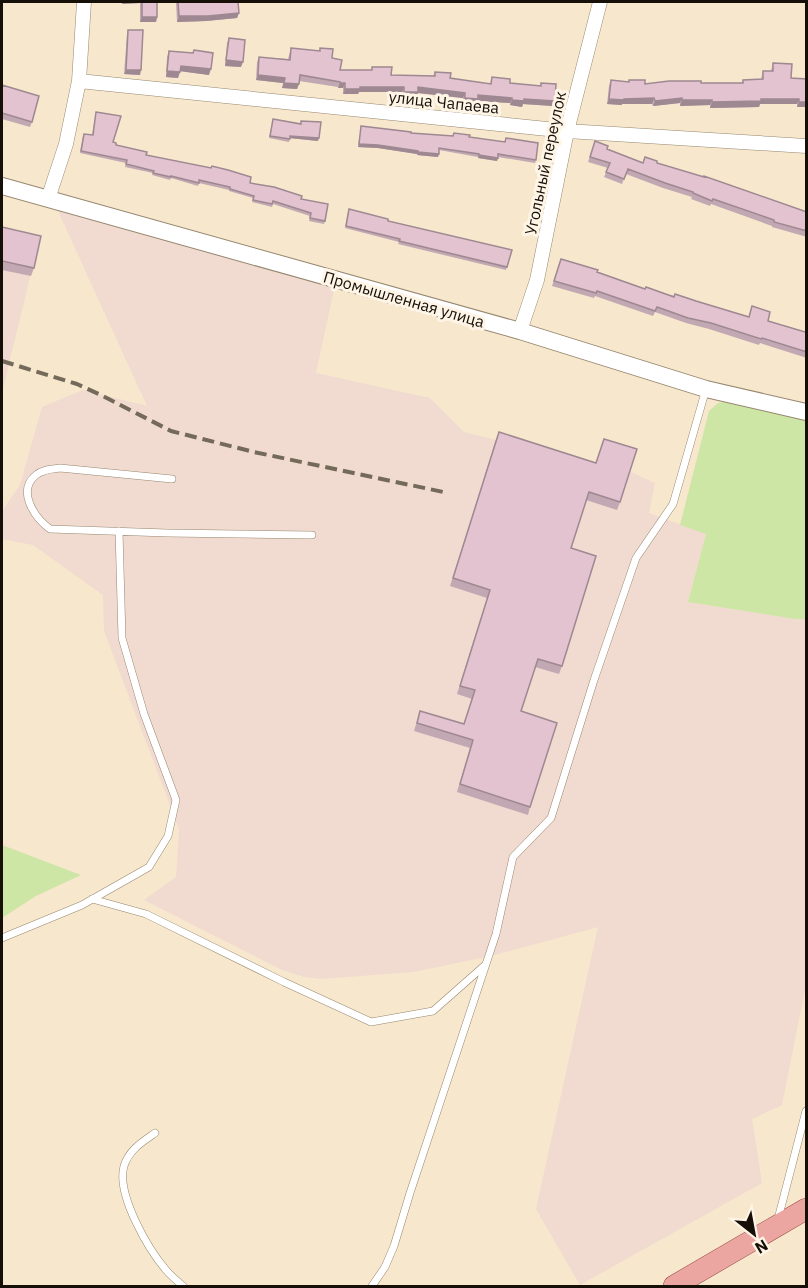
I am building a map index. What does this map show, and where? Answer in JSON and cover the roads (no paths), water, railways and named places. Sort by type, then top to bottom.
[{"type":"main road","points":[[674,1287],[807,1209]]},
{"type":"street","points":[[48,199],[66,144],[79,81],[84,2]]},
{"type":"street","name":"Угольный переулок","points":[[520,332],[537,280],[567,130],[600,2]]},
{"type":"street","name":"улица Чапаева","points":[[79,81],[567,130],[807,146]]},
{"type":"street","name":"Промышленная улица","points":[[2,186],[520,332],[706,389],[807,412]]},
{"type":"lane","points":[[372,1287],[385,1268],[394,1246],[496,934],[513,857],[551,819],[594,680],[636,558],[673,504],[706,389]]},
{"type":"lane","points":[[172,479],[60,468],[46,469],[35,475],[28,493],[31,507],[42,523],[50,529],[312,535]]},
{"type":"lane","points":[[2,938],[82,905],[149,867],[168,836],[176,800],[144,714],[122,638],[119,531]]},
{"type":"lane","points":[[92,899],[146,914],[371,1022],[434,1011],[486,965]]},
{"type":"lane","points":[[775,1227],[807,1111]]},
{"type":"lane","points":[[155,1133],[129,1155],[123,1174],[123,1184],[132,1214],[152,1250],[166,1270],[183,1287]]},
{"type":"railway","points":[[2,361],[77,384],[171,431],[254,452],[448,493]]}]
